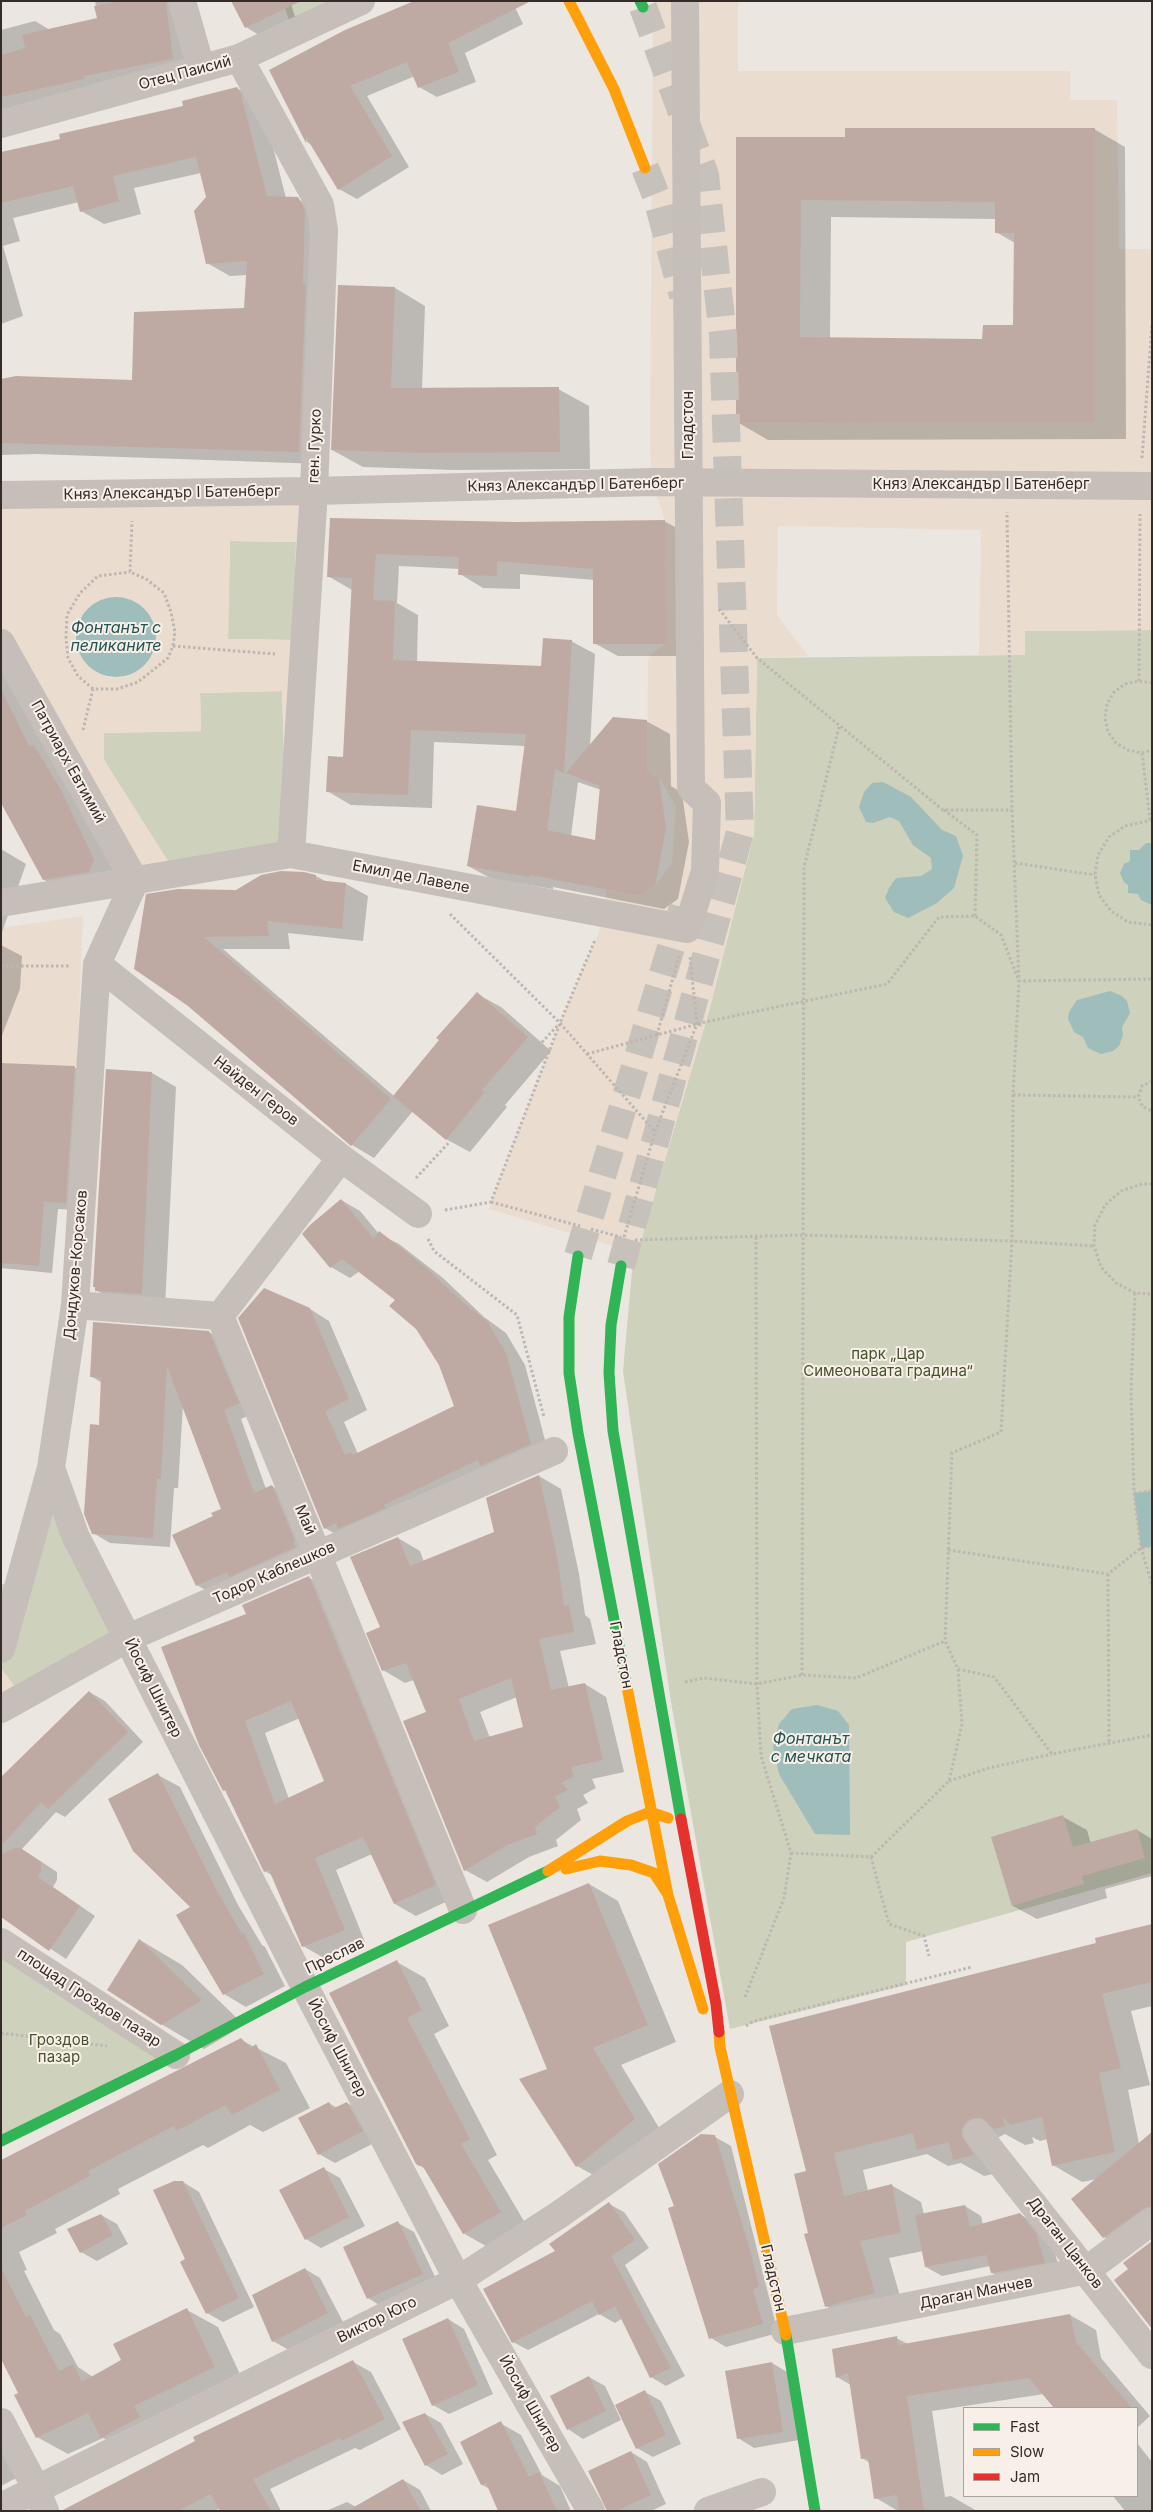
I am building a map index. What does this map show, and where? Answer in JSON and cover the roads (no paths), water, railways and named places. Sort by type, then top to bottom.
[{"type":"main road","points":[[569,1],[614,89],[646,168]]},
{"type":"main road","name":"Гладстон","points":[[578,1256],[569,1317],[568,1373],[578,1433],[642,1759],[650,1812],[668,1895],[698,1997],[720,2047]]},
{"type":"main road","name":"Гладстон","points":[[621,1266],[611,1325],[609,1373],[613,1431],[681,1822],[716,2004],[720,2047],[785,2331],[816,2511]]},
{"type":"main road","points":[[650,1812],[681,1822]]},
{"type":"main road","name":"Преслав","points":[[1,2141],[176,2055],[305,1987],[463,1910],[543,1874],[598,1842],[627,1821],[650,1812]]},
{"type":"main road","points":[[543,1874],[600,1861],[624,1863],[654,1873],[668,1895]]},
{"type":"street","points":[[182,1],[201,68]]},
{"type":"street","name":"Отец Паисий","points":[[1,124],[239,58],[361,1]]},
{"type":"street","name":"Гладстон","points":[[685,1],[691,788],[707,803],[705,871],[687,929]]},
{"type":"street","name":"ген. Гурко","points":[[239,58],[320,205],[324,230],[314,491],[291,854]]},
{"type":"street","name":"Княз Александър I Батенберг","points":[[1,495],[688,483],[1146,486]]},
{"type":"street","name":"Патриарх Евтимий","points":[[1,643],[136,881]]},
{"type":"street","name":"Емил де Лавеле","points":[[136,881],[291,854],[687,929]]},
{"type":"street","points":[[1,903],[136,881]]},
{"type":"street","name":"Дондуков-Корсаков","points":[[1,1649],[51,1468],[75,1305],[97,964],[136,881]]},
{"type":"street","name":"Найден Геров","points":[[97,964],[341,1158],[407,1207]]},
{"type":"street","points":[[75,1305],[220,1316],[341,1158]]},
{"type":"street","name":"Май","points":[[220,1316],[463,1910]]},
{"type":"street","name":"Тодор Каблешков","points":[[1,1709],[128,1638],[554,1451]]},
{"type":"street","name":"Йосиф Шнитер","points":[[51,1468],[75,1535],[305,1987],[458,2280],[591,2511]]},
{"type":"street","name":"площад Гроздов пазар","points":[[1,1942],[176,2055]]},
{"type":"street","name":"Виктор Юго","points":[[1,2507],[41,2500],[458,2280],[560,2214],[730,2094]]},
{"type":"street","name":"Драган Цанков","points":[[977,2133],[1088,2270],[1152,2354]]},
{"type":"street","name":"Драган Манчев","points":[[785,2331],[1088,2270],[1152,2221]]},
{"type":"street","points":[[1,2422],[41,2500]]},
{"type":"street","points":[[708,2511],[762,2492]]},
{"type":"water","name":"Фонтанът с пеликаните","points":[[116,597],[131,600],[144,609],[153,622],[156,637],[153,652],[144,665],[131,674],[116,677],[101,674],[88,665],[79,652],[76,637],[79,622],[88,609],[101,600]]},
{"type":"water","points":[[883,782],[911,797],[942,830],[956,836],[963,856],[954,888],[937,903],[908,918],[894,912],[885,898],[896,878],[921,876],[932,869],[931,858],[913,845],[899,821],[890,817],[873,823],[866,822],[859,807],[864,792],[872,783]]},
{"type":"water","points":[[1146,843],[1152,843],[1152,904],[1141,900],[1138,894],[1128,893],[1128,885],[1124,882],[1120,873],[1124,864],[1130,861],[1130,850],[1139,850]]},
{"type":"water","points":[[1110,991],[1122,996],[1127,1001],[1130,1013],[1122,1027],[1123,1035],[1119,1046],[1113,1051],[1101,1054],[1088,1048],[1083,1037],[1074,1032],[1068,1019],[1069,1012],[1077,1000]]},
{"type":"water","points":[[1152,1491],[1152,1546],[1141,1548],[1134,1493]]},
{"type":"water","name":"Фонтанът с мечката","points":[[817,1705],[838,1711],[849,1725],[850,1835],[815,1834],[779,1774],[773,1747],[779,1724],[792,1709]]},
{"type":"tunnel","points":[[621,1266],[740,832],[723,336],[705,175],[643,7]]},
{"type":"tunnel","points":[[645,168],[657,198],[683,296]]},
{"type":"tunnel","points":[[578,1256],[684,904]]},
{"type":"park label","name":"парк „Цар Симеоновата градина“","points":[[888,1362]]},
{"type":"park label","name":"Гроздов пазар","points":[[59,2048]]}]
